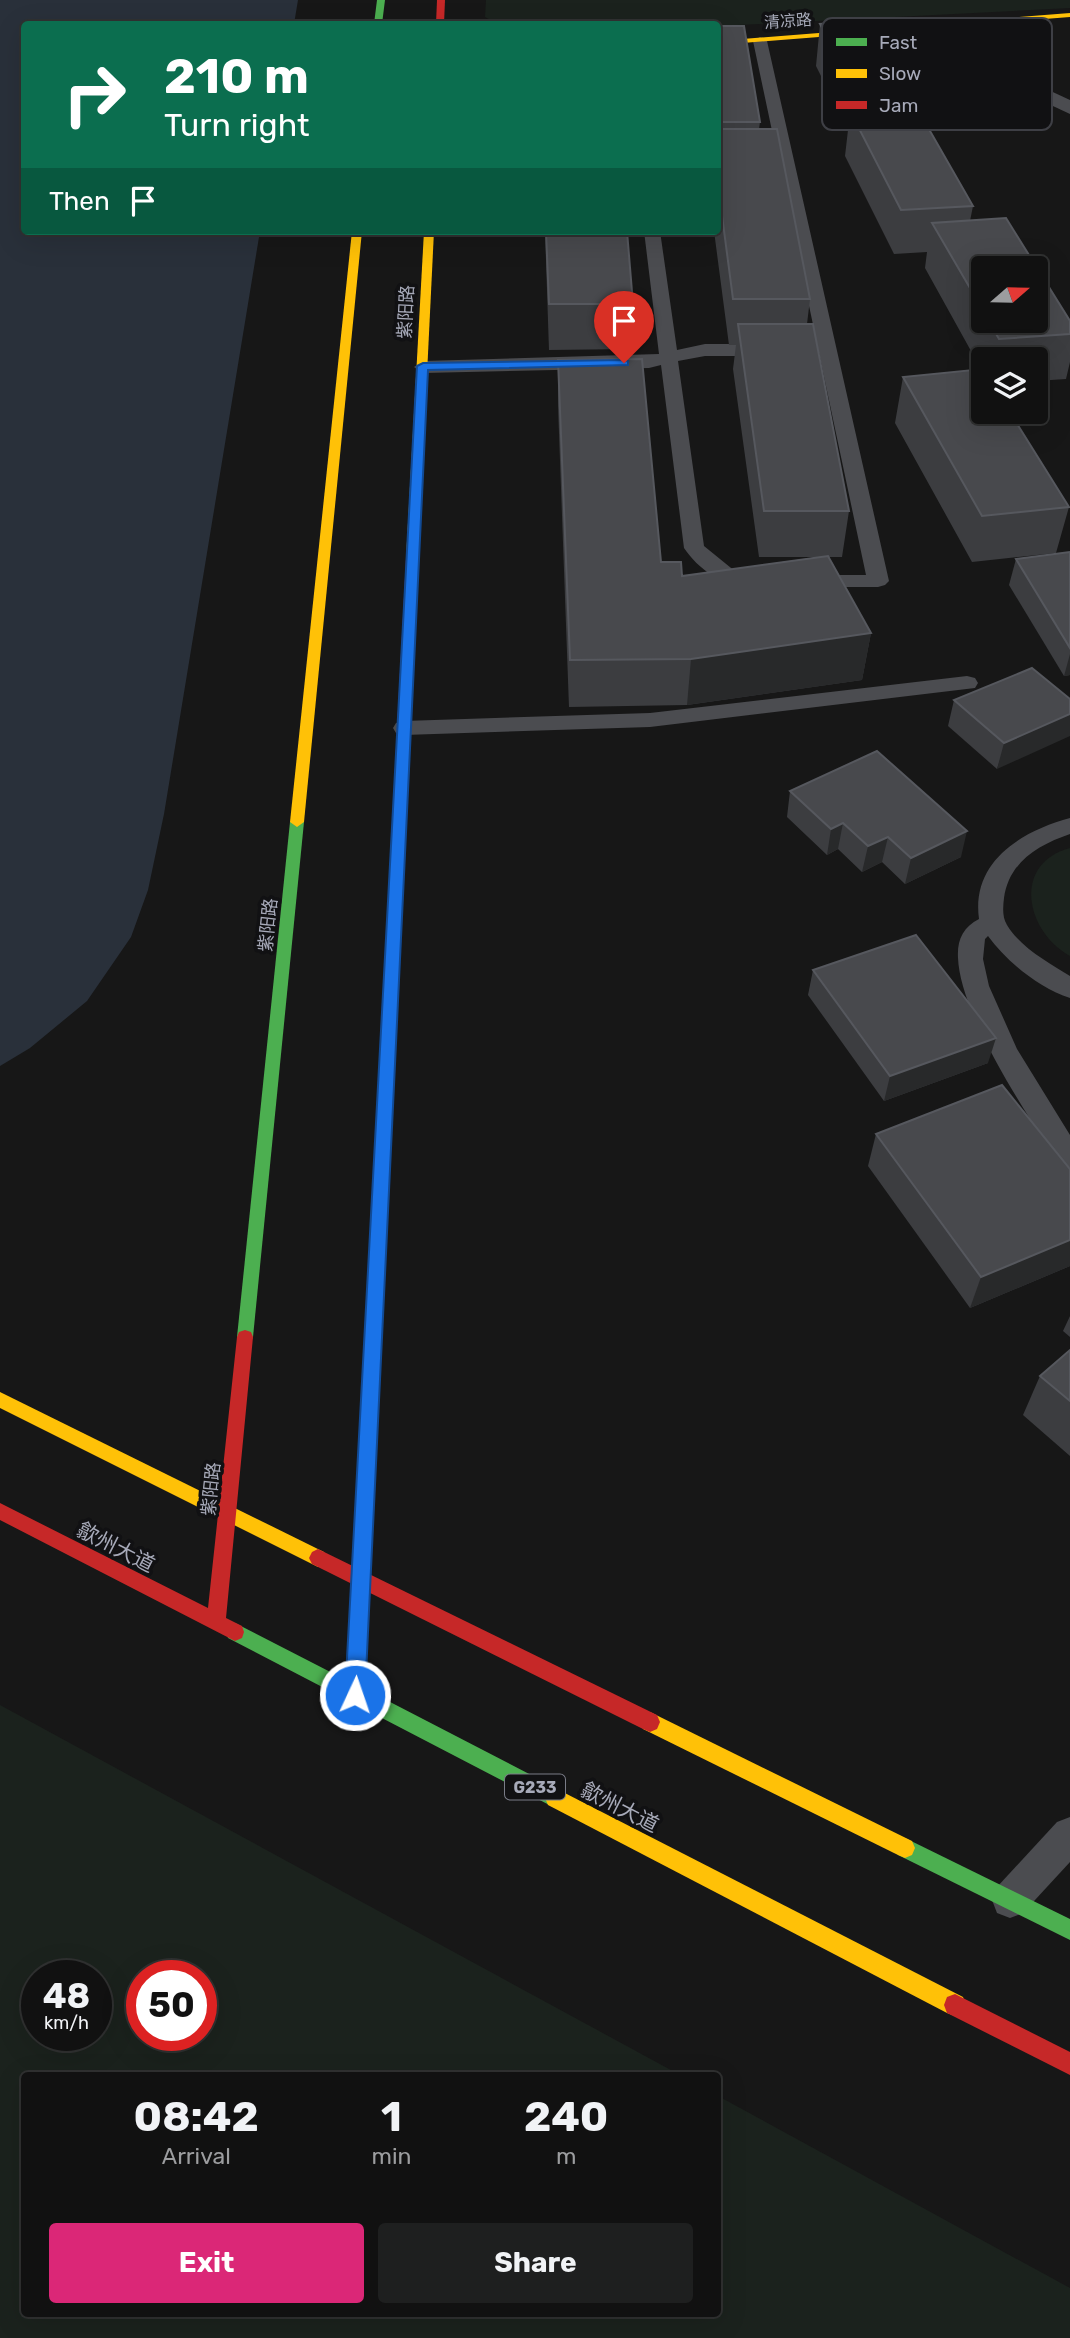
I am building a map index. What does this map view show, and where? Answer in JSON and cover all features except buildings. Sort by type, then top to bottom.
[{"type":"main road","points":[[378,21],[381,0]]},
{"type":"main road","points":[[440,21],[441,0]]},
{"type":"main road","name":"清凉路","points":[[1037,18],[1070,15]]},
{"type":"main road","name":"清凉路","points":[[721,43],[822,36]]},
{"type":"main road","name":"紫阳路","points":[[216,1623],[357,235]]},
{"type":"main road","name":"紫阳路","points":[[355,1695],[429,235]]},
{"type":"main road","points":[[0,1400],[1070,1930]]},
{"type":"main road","name":"歙州大道","points":[[0,1511],[1070,2064]]},
{"type":"street","points":[[1052,99],[1070,108]]},
{"type":"lane","points":[[653,235],[694,548],[711,566],[746,582],[878,581],[820,349],[761,41]]},
{"type":"lane","points":[[423,366],[649,362],[705,350],[786,349]]},
{"type":"lane","points":[[404,728],[650,720],[967,683]]},
{"type":"lane","points":[[1070,826],[1043,834],[1021,846],[1005,862],[995,880],[991,901],[993,923],[1033,965],[1070,988]]},
{"type":"lane","points":[[993,923],[980,929],[972,938],[970,959],[973,970],[988,1013],[1013,1069],[1070,1157]]},
{"type":"lane","points":[[1010,1900],[1070,1835]]},
{"type":"shaded area","points":[[0,0],[298,0],[294,21],[21,21],[21,235],[259,235],[164,814],[148,890],[131,937],[87,1001],[30,1048],[0,1066]]},
{"type":"shaded area","points":[[486,0],[1070,0],[1070,8],[874,18],[822,18],[822,21],[721,26],[721,21],[492,21],[485,17]]},
{"type":"shaded area","points":[[1070,848],[1070,956],[1055,945],[1043,931],[1035,916],[1031,899],[1032,883],[1039,868],[1051,856]]},
{"type":"shaded area","points":[[0,1705],[674,2072],[21,2072],[21,2317],[721,2317],[721,2098],[1070,2288],[1070,2338],[0,2338]]},
{"type":"traffic: fast","points":[[378,21],[381,0]]},
{"type":"traffic: fast","points":[[245,1337],[297,822]]},
{"type":"traffic: fast","points":[[355,1695],[390,993]]},
{"type":"traffic: fast","points":[[235,1632],[555,1798]]},
{"type":"traffic: fast","points":[[905,1848],[1070,1930]]},
{"type":"traffic: slow","points":[[1032,18],[1070,15]]},
{"type":"traffic: slow","points":[[721,43],[822,35]]},
{"type":"traffic: slow","points":[[297,822],[357,235]]},
{"type":"traffic: slow","points":[[412,559],[429,235]]},
{"type":"traffic: slow","points":[[0,1400],[318,1558]]},
{"type":"traffic: slow","points":[[650,1722],[905,1848]]},
{"type":"traffic: slow","points":[[555,1798],[955,2005]]},
{"type":"traffic: jam","points":[[440,21],[441,0]]},
{"type":"traffic: jam","points":[[390,993],[412,559]]},
{"type":"traffic: jam","points":[[216,1623],[245,1337]]},
{"type":"traffic: jam","points":[[0,1511],[235,1632]]},
{"type":"traffic: jam","points":[[318,1558],[650,1722]]},
{"type":"traffic: jam","points":[[955,2005],[1070,2064]]},
{"type":"route","points":[[355,1695],[423,366],[624,363]]}]
